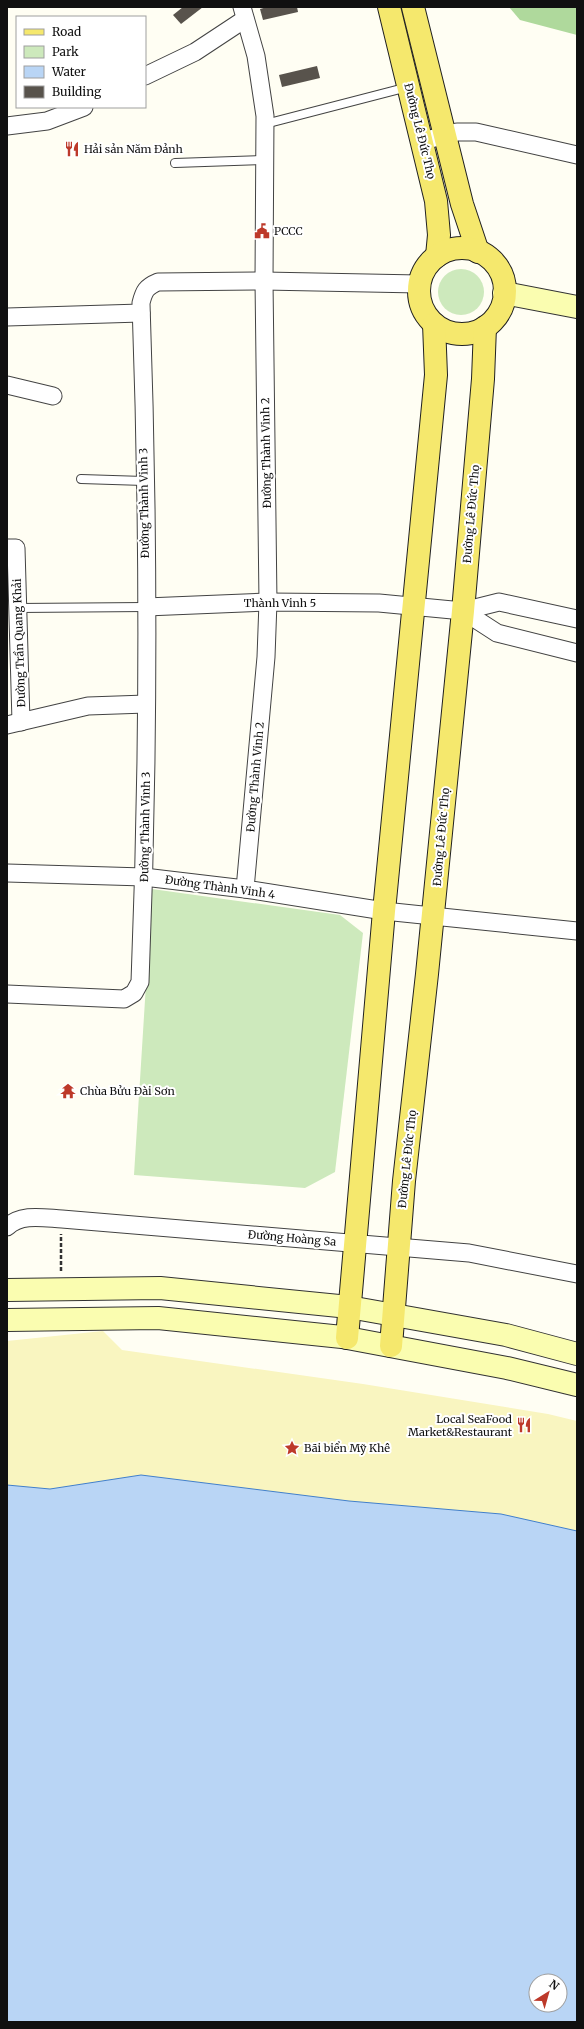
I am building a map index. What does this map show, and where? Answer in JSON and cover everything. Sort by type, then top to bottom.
[{"type":"main road","name":"Đường Lê Đức Thọ","points":[[389,7],[423,141],[438,213],[439,235],[437,256]]},
{"type":"main road","points":[[413,7],[466,218],[478,252]]},
{"type":"main road","points":[[464,249],[478,252],[488,258],[496,266],[502,276],[504,294],[500,310],[494,320],[485,327],[473,333],[459,334],[446,331],[434,324],[421,306],[419,284],[423,273],[437,256],[450,250],[464,249]]},
{"type":"main road","points":[[504,294],[577,307]]},
{"type":"main road","points":[[347,1338],[384,911],[436,375],[434,324]]},
{"type":"main road","name":"Đường Lê Đức Thọ","points":[[391,1346],[398,1247],[433,917],[463,611],[483,379],[485,327]]},
{"type":"main road","points":[[7,1290],[160,1288],[349,1307],[506,1335],[577,1354]]},
{"type":"main road","points":[[7,1320],[158,1318],[347,1338],[507,1368],[577,1385]]},
{"type":"street","name":"Đường Thành Vinh 2","points":[[146,76],[195,52],[243,13],[256,56],[265,124],[264,281],[268,602],[266,657],[245,889]]},
{"type":"street","points":[[7,126],[47,121],[81,108]]},
{"type":"street","points":[[423,141],[457,132],[476,132],[577,155]]},
{"type":"street","name":"Đường Thành Vinh 3","points":[[7,994],[124,999],[134,993],[140,982],[144,877],[146,704],[146,607],[141,313],[141,303],[144,291],[148,286],[158,282],[264,281],[419,284]]},
{"type":"street","points":[[7,317],[141,313]]},
{"type":"street","points":[[7,385],[53,396]]},
{"type":"street","name":"Đường Trần Quang Khải","points":[[7,548],[16,548],[18,608],[14,723],[88,706],[146,704]]},
{"type":"street","name":"Thành Vinh 5","points":[[146,607],[268,602],[413,605],[463,611]]},
{"type":"street","points":[[463,611],[499,602],[577,619]]},
{"type":"street","points":[[463,611],[497,633],[577,653]]},
{"type":"street","name":"Đường Thành Vinh 4","points":[[7,873],[144,877],[245,889],[384,911],[577,931]]},
{"type":"street","name":"Đường Hoàng Sa","points":[[7,1227],[18,1220],[28,1218],[62,1218],[469,1253],[577,1274]]},
{"type":"lane","points":[[265,124],[409,86]]},
{"type":"lane","points":[[175,163],[265,160]]},
{"type":"lane","points":[[81,479],[144,481]]},
{"type":"lane","points":[[18,608],[146,607]]},
{"type":"path","points":[[60,1289],[62,1218]]},
{"type":"green space","points":[[509,7],[577,7],[577,35],[520,20]]},
{"type":"green space","points":[[466,269],[470,270],[480,279],[483,283],[483,301],[474,311],[466,315],[456,315],[448,311],[439,301],[438,287],[442,279],[452,270]]},
{"type":"green space","points":[[152,889],[340,915],[363,933],[335,1172],[305,1188],[134,1175]]},
{"type":"sand","name":"Bãi biển Mỹ Khê","points":[[103,1331],[122,1350],[363,1384],[548,1414],[577,1421],[577,1531],[501,1514],[349,1501],[141,1475],[50,1489],[7,1485],[7,1341]]},
{"type":"water","points":[[141,1475],[349,1501],[501,1514],[577,1531],[577,2022],[7,2022],[7,1485],[50,1489]]},
{"type":"building","points":[[183,7],[203,7],[181,24],[173,15]]},
{"type":"building","points":[[267,7],[297,7],[298,12],[263,20],[260,9]]},
{"type":"building","points":[[317,66],[320,78],[282,87],[279,75]]},
{"type":"place","name":"Hải sản Năm Đảnh","points":[[72,149]]},
{"type":"place","name":"PCCC","points":[[262,231]]},
{"type":"place","name":"Chùa Bửu Đài Sơn","points":[[68,1091]]},
{"type":"place","name":"Local SeaFood Market&Restaurant","points":[[524,1425]]},
{"type":"place","name":"Bãi biển Mỹ Khê","points":[[292,1448]]}]
